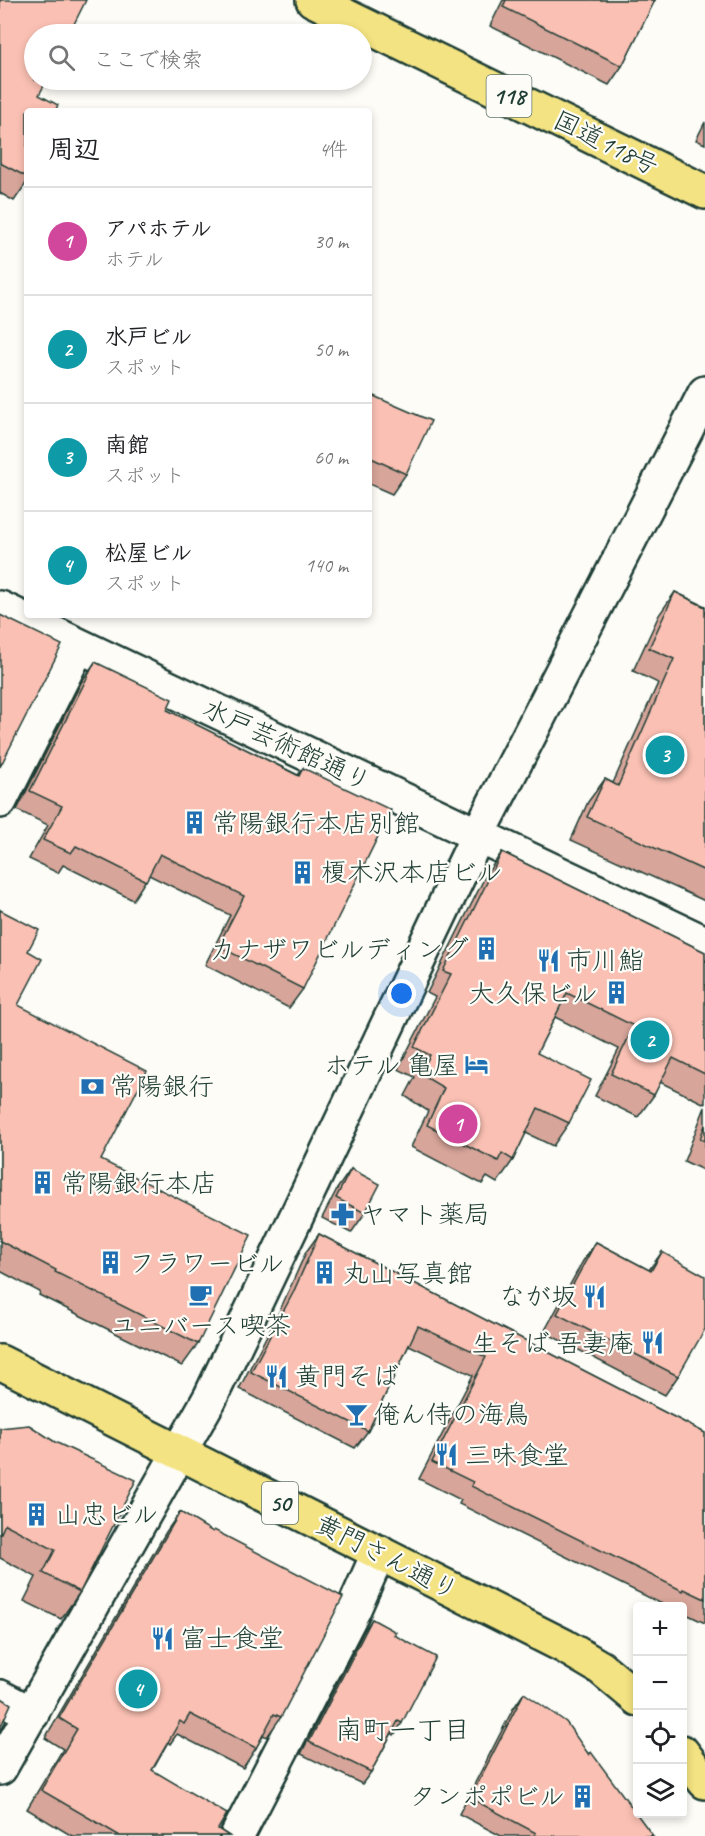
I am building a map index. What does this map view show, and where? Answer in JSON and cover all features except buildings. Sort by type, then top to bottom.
[{"type":"highway","name":"国道118号","points":[[313,0],[362,24]]},
{"type":"highway","name":"国道118号","points":[[372,29],[705,192]]},
{"type":"highway","name":"黄門さん通り","points":[[0,1362],[564,1646],[601,1668],[633,1695]]},
{"type":"highway","points":[[687,1759],[705,1782]]},
{"type":"street","points":[[0,1768],[210,1398],[291,1223],[478,835],[705,393]]},
{"type":"street","name":"水戸芸術館通り","points":[[0,608],[705,943]]},
{"type":"street","points":[[0,801],[78,646]]},
{"type":"street","points":[[291,1223],[322,1239]]},
{"type":"street","points":[[237,1836],[353,1611],[379,1552]]},
{"type":"street","points":[[0,1697],[32,1714]]},
{"type":"place","name":"南館","points":[[665,755]]},
{"type":"place","name":"常陽銀行本店別館","points":[[194,823]]},
{"type":"place","name":"榎木沢本店ビル","points":[[303,872]]},
{"type":"place","name":"カナザワビルディング","points":[[487,949]]},
{"type":"place","name":"市川鮨","points":[[548,960]]},
{"type":"place","name":"大久保ビル","points":[[616,993]]},
{"type":"place","name":"水戸ビル","points":[[650,1040]]},
{"type":"place","name":"ホテル 亀屋","points":[[477,1065]]},
{"type":"place","name":"常陽銀行","points":[[92,1086]]},
{"type":"place","name":"アパホテル","points":[[458,1124]]},
{"type":"place","name":"常陽銀行本店","points":[[43,1183]]},
{"type":"place","name":"ヤマト薬局","points":[[342,1214]]},
{"type":"place","name":"フラワービル","points":[[111,1263]]},
{"type":"place","name":"丸山写真館","points":[[325,1273]]},
{"type":"place","name":"ユニバース喫茶","points":[[201,1294]]},
{"type":"place","name":"なが坂","points":[[595,1296]]},
{"type":"place","name":"生そば 吾妻庵","points":[[652,1343]]},
{"type":"place","name":"黄門そば","points":[[277,1376]]},
{"type":"place","name":"俺ん侍の海鳥","points":[[356,1414]]},
{"type":"place","name":"三味食堂","points":[[447,1455]]},
{"type":"place","name":"山忠ビル","points":[[37,1514]]},
{"type":"place","name":"富士食堂","points":[[162,1638]]},
{"type":"place","name":"松屋ビル","points":[[138,1689]]},
{"type":"place","name":"タンポポビル","points":[[583,1796]]},
{"type":"district","name":"南町一丁目","points":[[403,1730]]}]
